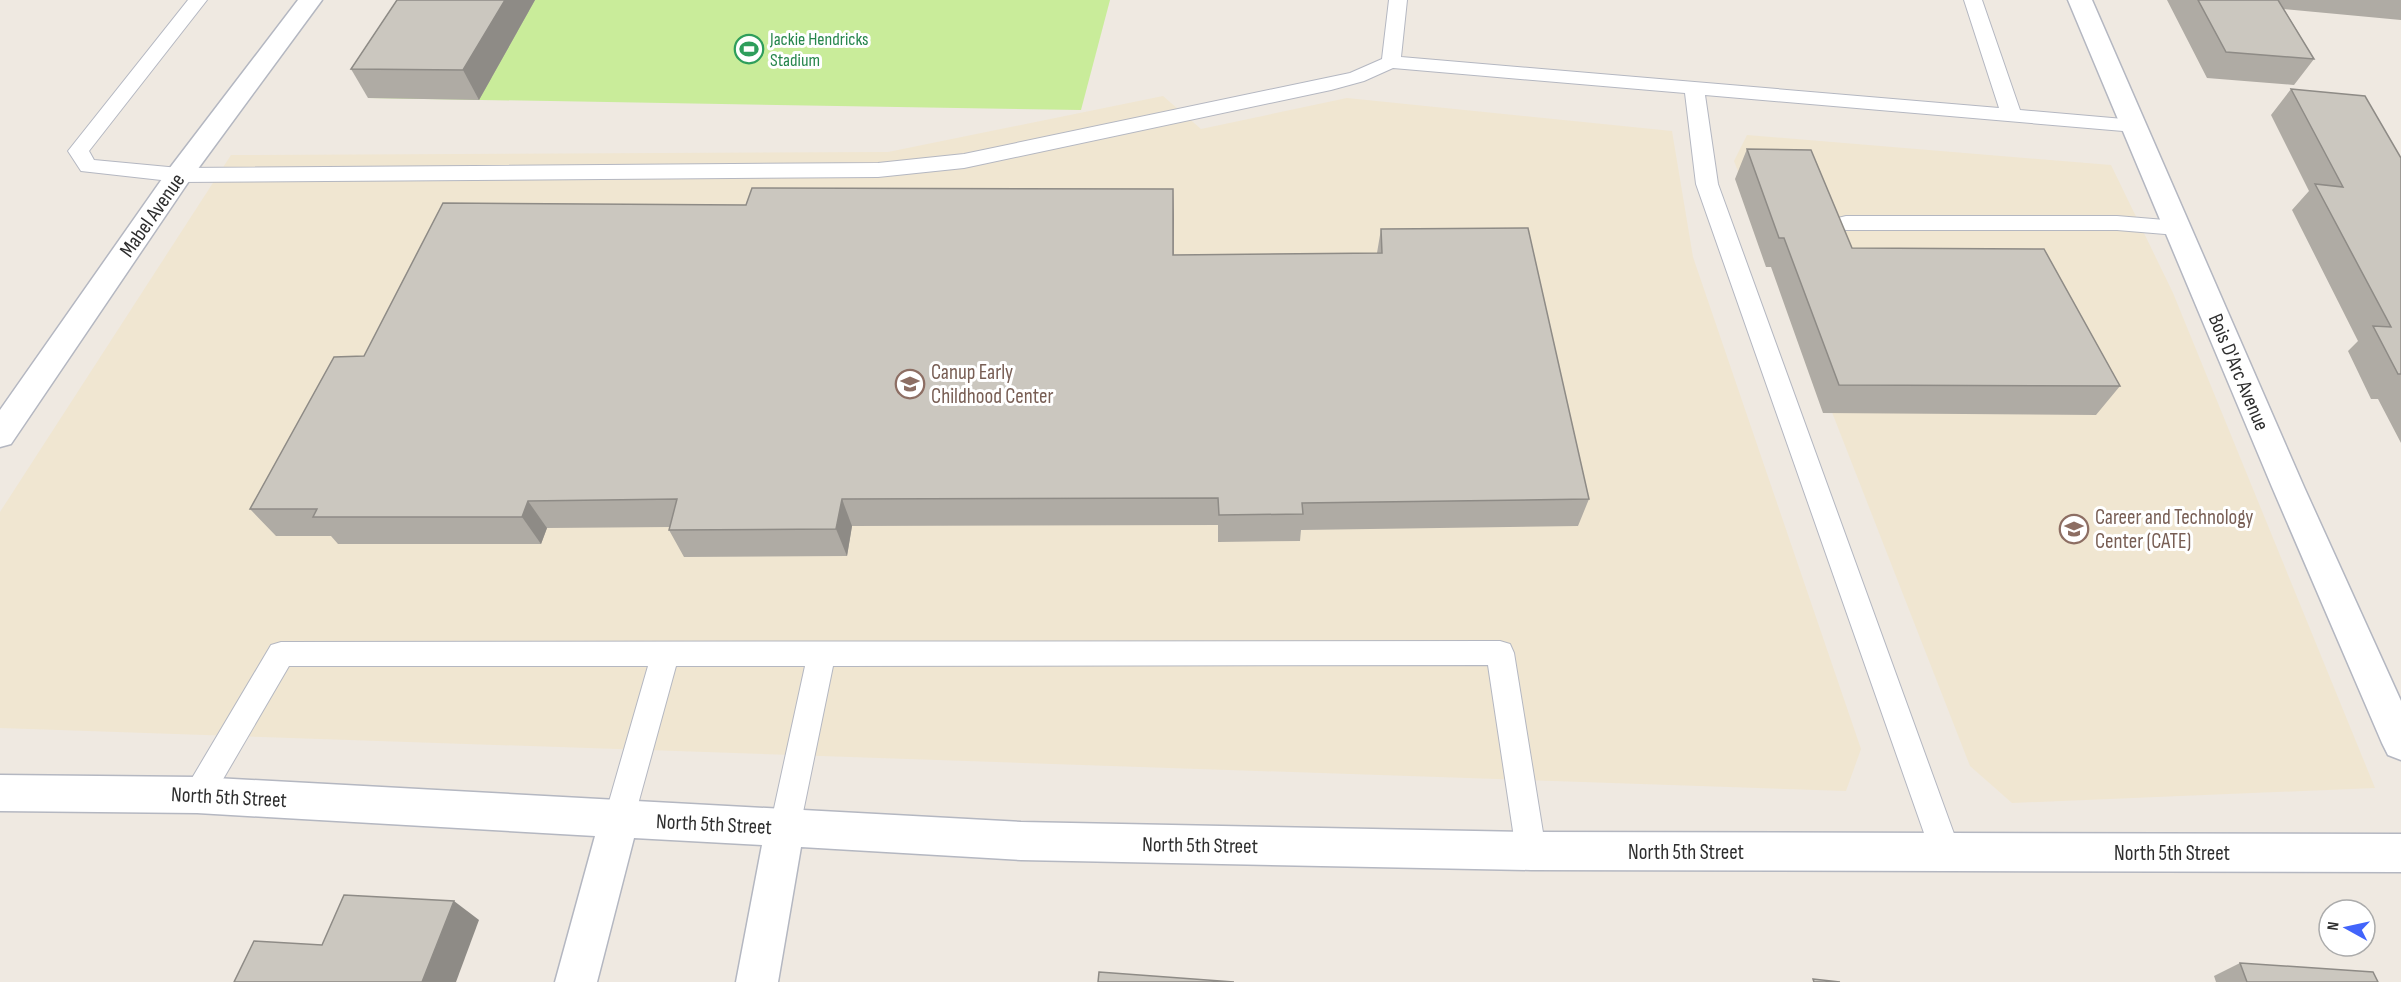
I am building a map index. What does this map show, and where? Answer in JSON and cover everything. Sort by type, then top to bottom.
[{"type":"street","name":"Mabel Avenue","points":[[0,435],[179,175],[310,0]]},
{"type":"street","name":"Bois D'Arc Avenue","points":[[2080,0],[2401,742]]},
{"type":"street","name":"North 5th Street","points":[[0,793],[197,795],[1021,842],[1531,851],[2401,853]]},
{"type":"street","points":[[576,982],[619,819]]},
{"type":"street","points":[[757,982],[785,827]]},
{"type":"lane","points":[[198,0],[78,151],[87,166],[179,175],[878,171],[930,166],[1004,154],[1331,84],[1357,77],[1391,62],[2134,126]]},
{"type":"lane","points":[[1391,62],[1398,0]]},
{"type":"lane","points":[[1973,0],[2011,114]]},
{"type":"lane","points":[[1694,88],[1707,184],[1946,853]]},
{"type":"lane","points":[[1846,223],[2117,223],[2177,228]]},
{"type":"lane","points":[[619,819],[666,653]]},
{"type":"lane","points":[[785,827],[822,653]]},
{"type":"lane","points":[[197,795],[281,654],[1500,653],[1531,851]]},
{"type":"shaded area","name":"Canup Early Childhood Center","points":[[1163,96],[1201,129],[1347,98],[1672,131],[1693,257],[1861,749],[1846,791],[0,728],[0,512],[231,155],[888,152]]},
{"type":"shaded area","name":"Career and Technology Center (CATE)","points":[[1747,135],[2111,165],[2173,293],[2375,788],[2012,803],[1970,766],[1734,161]]},
{"type":"green space","name":"Jackie Hendricks Stadium","points":[[432,0],[1110,0],[1081,110],[368,98]]},
{"type":"building","points":[[397,0],[505,0],[463,70],[351,69]]},
{"type":"building","points":[[2198,0],[2278,0],[2314,59],[2226,52]]},
{"type":"building","points":[[2291,89],[2365,96],[2401,158],[2401,374],[2398,374],[2373,326],[2391,327],[2315,184],[2343,187]]},
{"type":"building","points":[[1747,149],[1811,150],[1852,248],[2044,249],[2120,386],[1839,385],[1784,238],[1779,238]]},
{"type":"building","points":[[752,188],[1173,189],[1173,255],[1382,253],[1381,229],[1528,228],[1589,499],[1302,503],[1303,514],[1219,515],[1218,498],[842,499],[836,529],[669,530],[677,499],[528,501],[522,517],[313,517],[317,509],[250,509],[334,357],[364,356],[443,203],[746,205]]},
{"type":"building","points":[[344,895],[454,901],[422,982],[234,982],[254,941],[322,945]]},
{"type":"building","points":[[2240,963],[2373,972],[2378,982],[2247,982]]},
{"type":"building","points":[[1099,972],[1234,982],[1098,982]]},
{"type":"building","points":[[1813,979],[1840,982],[1814,982]]},
{"type":"place","name":"Jackie Hendricks Stadium","points":[[749,49]]},
{"type":"place","name":"Canup Early Childhood Center","points":[[910,384]]},
{"type":"place","name":"Career and Technology Center (CATE)","points":[[2074,529]]}]
